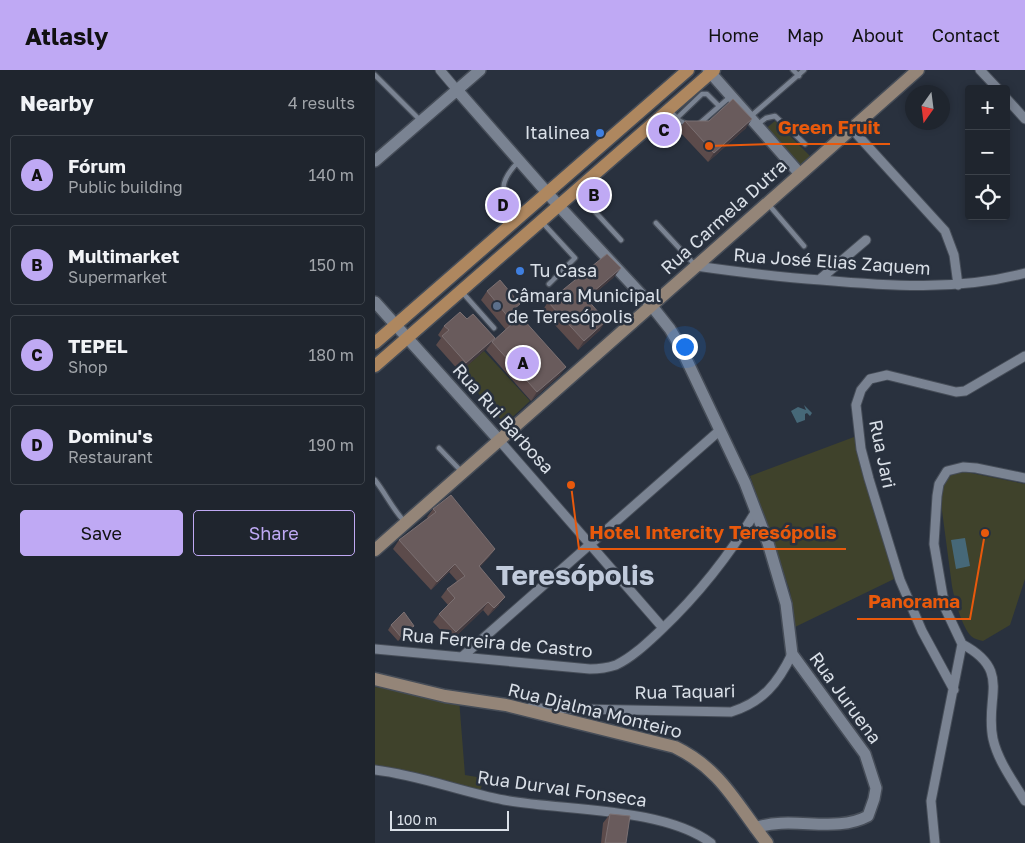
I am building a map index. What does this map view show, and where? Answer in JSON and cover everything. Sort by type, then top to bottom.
[{"type":"main road","points":[[375,344],[516,218],[688,70]]},
{"type":"main road","name":"Rua Carmela Dutra","points":[[375,550],[918,70]]},
{"type":"main road","points":[[375,366],[575,190],[672,114],[711,71]]},
{"type":"main road","name":"Rua Djalma Monteiro","points":[[375,679],[445,696],[522,708],[655,740],[695,756],[721,781],[767,843]]},
{"type":"street","points":[[440,70],[457,90]]},
{"type":"street","points":[[375,162],[480,70]]},
{"type":"street","points":[[981,70],[994,85]]},
{"type":"street","points":[[711,71],[800,174]]},
{"type":"street","name":"Rua Juruena","points":[[457,90],[546,192],[651,305],[670,329],[680,346],[757,511],[783,590],[791,654],[865,754],[875,781],[875,799],[868,816],[853,822],[778,822],[755,828]]},
{"type":"street","points":[[1010,101],[1021,108],[1025,119]]},
{"type":"street","points":[[852,129],[945,232],[954,255],[958,285]]},
{"type":"street","points":[[819,280],[866,240]]},
{"type":"street","name":"Rua José Elias Zaquem","points":[[696,266],[773,277],[887,286],[958,285],[986,282],[1025,273]]},
{"type":"street","name":"Rua Rui Barbosa","points":[[375,302],[406,339],[591,544],[663,628]]},
{"type":"street","name":"Rua Jari","points":[[954,690],[922,631],[889,550],[861,449],[857,422],[858,396],[865,383],[870,379],[887,375],[956,392],[965,391],[1025,356]]},
{"type":"street","points":[[463,656],[719,431]]},
{"type":"street","points":[[1025,478],[963,466],[947,471],[939,484],[935,511],[934,544],[945,608],[963,644],[982,656],[990,668],[994,701],[993,738],[1007,771],[1025,801]]},
{"type":"street","name":"Rua Ferreira de Castro","points":[[375,650],[463,656],[581,668],[605,668],[628,657],[663,628],[705,585],[730,553],[757,511]]},
{"type":"street","points":[[935,843],[931,801],[963,644]]},
{"type":"street","name":"Rua Taquari","points":[[522,708],[567,707],[731,712],[746,707],[766,694],[775,684],[791,654]]},
{"type":"street","name":"Rua Durval Fonseca","points":[[375,770],[505,801],[652,819],[687,829],[711,843]]},
{"type":"lane","points":[[793,70],[799,76]]},
{"type":"lane","points":[[753,121],[804,70]]},
{"type":"lane","points":[[375,75],[421,121]]},
{"type":"lane","points":[[719,106],[707,94],[702,94],[672,114],[691,126],[697,126],[731,96]]},
{"type":"lane","points":[[753,121],[775,116],[805,144]]},
{"type":"lane","points":[[516,218],[503,188],[505,176],[519,161]]},
{"type":"lane","points":[[575,190],[621,240]]},
{"type":"lane","points":[[767,203],[804,246]]},
{"type":"lane","points":[[540,220],[575,258],[549,284]]},
{"type":"lane","points":[[656,223],[696,266]]},
{"type":"lane","points":[[461,290],[494,328]]},
{"type":"lane","points":[[439,448],[463,472]]},
{"type":"lane","points":[[375,480],[392,502],[395,512],[407,522]]},
{"type":"green space","points":[[775,121],[811,157],[801,167],[764,130]]},
{"type":"green space","points":[[484,351],[530,401],[505,424],[460,372]]},
{"type":"green space","points":[[854,437],[894,579],[795,627],[790,591],[750,476]]},
{"type":"green space","points":[[956,470],[1025,484],[1025,579],[1010,625],[983,641],[974,638],[968,632],[959,612],[952,586],[939,488]]},
{"type":"green space","points":[[375,687],[459,699],[465,775],[483,778],[480,794],[375,766]]},
{"type":"water","points":[[804,405],[812,413],[810,416],[807,413],[805,414],[805,420],[797,423],[791,411],[798,407],[806,410]]},
{"type":"water","points":[[965,538],[970,566],[956,569],[951,540]]},
{"type":"building","points":[[733,99],[752,119],[714,153],[685,121],[709,121]]},
{"type":"building","points":[[607,254],[621,268],[586,298],[606,321],[584,341],[548,302]]},
{"type":"building","points":[[500,280],[520,304],[514,309],[566,367],[537,392],[492,342],[513,323],[487,291]]},
{"type":"building","points":[[460,312],[467,319],[473,314],[495,338],[466,363],[442,336],[449,330],[444,326]]},
{"type":"building","points":[[451,495],[495,549],[479,566],[505,597],[494,608],[488,602],[456,632],[439,614],[455,598],[447,589],[465,576],[455,564],[437,582],[399,540],[436,512],[433,509]]},
{"type":"building","points":[[404,612],[414,626],[401,637],[391,625]]},
{"type":"building","points":[[610,814],[630,816],[626,843],[605,843]]},
{"type":"place","name":"TEPEL","points":[[664,130]]},
{"type":"place","name":"Italinea","points":[[600,133]]},
{"type":"place","name":"Green Fruit","points":[[709,146]]},
{"type":"place","name":"Multimarket","points":[[594,195]]},
{"type":"place","name":"Dominu's","points":[[503,205]]},
{"type":"place","name":"Tu Casa","points":[[520,271]]},
{"type":"place","name":"Câmara Municipal de Teresópolis","points":[[497,306]]},
{"type":"place","name":"Fórum","points":[[523,363]]},
{"type":"place","name":"Hotel Intercity Teresópolis","points":[[571,485]]},
{"type":"place","name":"Panorama","points":[[985,533]]},
{"type":"district","name":"Teresópolis","points":[[575,575]]}]
